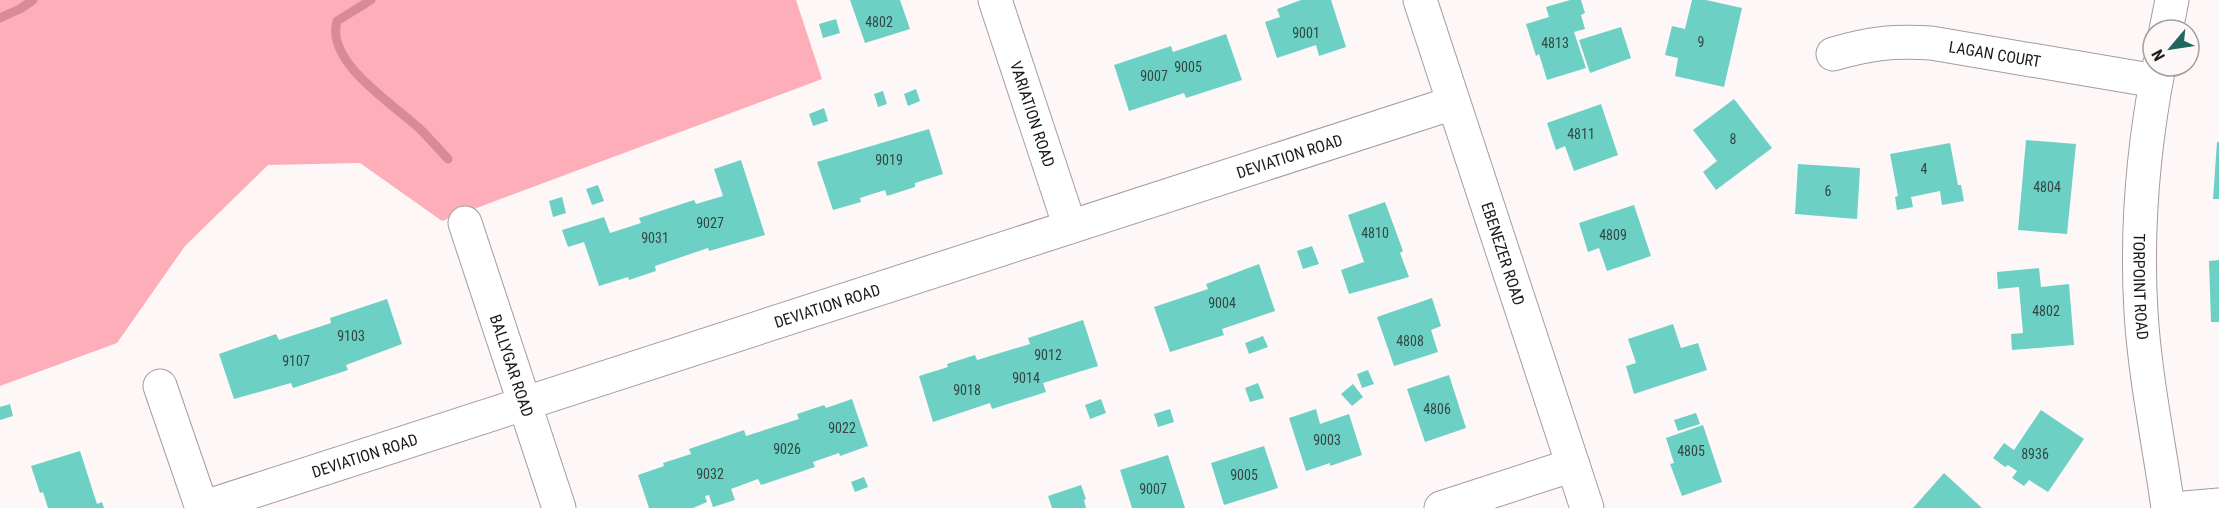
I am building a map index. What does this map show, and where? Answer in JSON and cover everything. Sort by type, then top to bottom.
[{"type":"street","name":"VARIATION ROAD","points":[[995,0],[1070,227]]},
{"type":"street","name":"EBENEZER ROAD","points":[[1420,0],[1587,508]]},
{"type":"street","points":[[2168,18],[2172,0]]},
{"type":"street","name":"LAGAN COURT","points":[[1833,54],[1866,44],[1931,43],[2141,71]]},
{"type":"street","name":"TORPOINT ROAD","points":[[2157,78],[2146,146],[2139,216],[2141,304],[2168,508]]},
{"type":"street","name":"DEVIATION ROAD","points":[[160,386],[202,508],[1453,103]]},
{"type":"street","name":"BALLYGAR ROAD","points":[[465,223],[559,508]]},
{"type":"street","points":[[1441,508],[1573,465]]},
{"type":"street","points":[[2185,508],[2219,505]]},
{"type":"shaded area","points":[[0,0],[796,0],[822,79],[442,221],[360,163],[268,165],[185,246],[117,343],[0,386]]},
{"type":"building","points":[[850,0],[900,0],[910,29],[865,43]]},
{"type":"building","points":[[1301,0],[1331,0],[1346,47],[1319,56],[1316,45],[1277,58],[1265,22],[1280,17],[1277,9]]},
{"type":"building","points":[[1570,0],[1581,0],[1585,13],[1581,15],[1585,29],[1574,32],[1586,68],[1547,80],[1539,54],[1536,56],[1526,24],[1549,17],[1546,7]]},
{"type":"building","points":[[1692,0],[1706,0],[1742,8],[1724,87],[1675,76],[1678,58],[1665,55],[1672,26],[1685,29]]},
{"type":"building","points":[[836,19],[840,33],[823,38],[819,24]]},
{"type":"building","points":[[1621,27],[1631,58],[1590,73],[1579,40]]},
{"type":"building","points":[[1226,34],[1242,80],[1186,98],[1184,93],[1129,111],[1114,65],[1171,46],[1173,52]]},
{"type":"building","points":[[916,89],[920,101],[908,106],[904,94]]},
{"type":"building","points":[[883,91],[887,104],[878,107],[874,94]]},
{"type":"building","points":[[1734,99],[1772,148],[1716,190],[1703,172],[1717,161],[1693,130]]},
{"type":"building","points":[[1601,104],[1618,155],[1574,171],[1565,146],[1556,150],[1547,123]]},
{"type":"building","points":[[824,108],[828,121],[813,126],[809,114]]},
{"type":"building","points":[[929,129],[943,174],[915,183],[915,187],[887,196],[885,190],[860,198],[861,202],[833,210],[817,162]]},
{"type":"building","points":[[2026,140],[2076,144],[2067,234],[2018,230]]},
{"type":"building","points":[[2217,142],[2219,142],[2219,199],[2213,199]]},
{"type":"building","points":[[1950,143],[1958,185],[1961,185],[1964,201],[1942,205],[1940,191],[1911,197],[1913,207],[1897,210],[1895,197],[1898,196],[1890,154]]},
{"type":"building","points":[[741,160],[765,235],[709,251],[708,248],[655,266],[656,271],[629,280],[628,277],[599,286],[584,242],[568,247],[562,230],[604,217],[610,233],[641,223],[639,218],[694,200],[696,204],[723,196],[714,169]]},
{"type":"building","points":[[1798,164],[1860,168],[1857,219],[1795,214]]},
{"type":"building","points":[[598,185],[604,201],[592,205],[586,189]]},
{"type":"building","points":[[562,197],[566,213],[553,217],[549,201]]},
{"type":"building","points":[[1385,202],[1403,251],[1400,253],[1409,277],[1349,294],[1341,270],[1364,262],[1348,215]]},
{"type":"building","points":[[1634,205],[1651,256],[1607,271],[1599,248],[1588,252],[1579,223]]},
{"type":"building","points":[[1312,246],[1319,264],[1303,269],[1297,251]]},
{"type":"building","points":[[2219,260],[2219,322],[2211,322],[2209,261]]},
{"type":"building","points":[[1259,264],[1275,311],[1222,329],[1224,335],[1170,352],[1154,307],[1208,289],[1206,284]]},
{"type":"building","points":[[2039,268],[2041,287],[2069,284],[2074,345],[2012,350],[2011,334],[2023,333],[2019,287],[1998,289],[1997,272]]},
{"type":"building","points":[[1432,298],[1441,326],[1431,330],[1438,352],[1394,366],[1377,317]]},
{"type":"building","points":[[387,299],[402,344],[346,365],[348,370],[293,388],[291,383],[234,399],[219,354],[276,334],[279,340],[331,323],[330,318]]},
{"type":"building","points":[[1083,320],[1098,366],[1043,383],[1046,392],[992,409],[990,403],[933,422],[919,376],[975,355],[977,360],[1030,344],[1028,338]]},
{"type":"building","points":[[1673,324],[1681,348],[1698,343],[1707,370],[1634,394],[1626,366],[1636,363],[1628,339]]},
{"type":"building","points":[[1263,336],[1268,347],[1249,354],[1245,343]]},
{"type":"building","points":[[1368,370],[1374,384],[1362,388],[1357,374]]},
{"type":"building","points":[[1449,375],[1466,428],[1425,442],[1407,389]]},
{"type":"building","points":[[1258,383],[1264,398],[1250,402],[1245,388]]},
{"type":"building","points":[[1353,384],[1363,397],[1352,406],[1341,394]]},
{"type":"building","points":[[852,399],[868,446],[813,462],[815,467],[761,485],[758,479],[731,489],[735,500],[713,507],[709,495],[705,496],[707,502],[693,508],[649,508],[638,475],[664,466],[663,463],[691,454],[689,449],[744,430],[746,436],[799,419],[797,414],[824,405],[826,408]]},
{"type":"building","points":[[1101,399],[1106,413],[1090,419],[1085,405]]},
{"type":"building","points":[[10,404],[13,416],[0,420],[0,407]]},
{"type":"building","points":[[1170,409],[1174,422],[1158,427],[1154,414]]},
{"type":"building","points":[[1316,409],[1320,424],[1349,414],[1362,455],[1306,471],[1289,418]]},
{"type":"building","points":[[2041,410],[2084,439],[2048,492],[2029,480],[2024,486],[2012,478],[2017,471],[2008,465],[2005,467],[1993,458],[2004,443],[2014,450]]},
{"type":"building","points":[[1696,413],[1700,424],[1678,431],[1674,420]]},
{"type":"building","points":[[1703,425],[1722,482],[1682,496],[1670,464],[1674,463],[1666,438]]},
{"type":"building","points":[[1264,446],[1278,488],[1224,505],[1211,463]]},
{"type":"building","points":[[80,451],[97,504],[102,502],[104,508],[48,508],[31,466]]},
{"type":"building","points":[[1168,455],[1185,508],[1132,508],[1120,470]]},
{"type":"building","points":[[1944,473],[1982,508],[1913,508]]},
{"type":"building","points":[[864,477],[868,487],[855,492],[851,482]]},
{"type":"building","points":[[1081,485],[1086,499],[1084,500],[1086,508],[1052,508],[1048,496]]},
{"type":"waterway","points":[[0,18],[33,0]]},
{"type":"waterway","points":[[371,0],[337,21],[336,36],[341,52],[364,81],[419,128],[448,159]]}]
